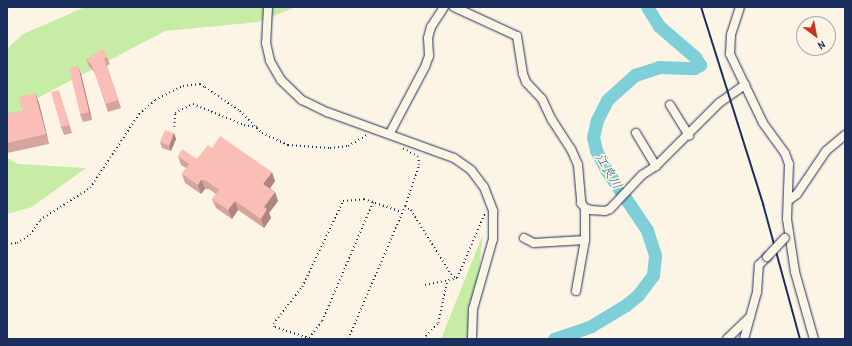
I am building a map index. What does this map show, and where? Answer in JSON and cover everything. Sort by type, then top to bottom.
[{"type":"street","points":[[268,7],[266,43],[270,61],[281,80],[312,106],[390,133],[454,158],[477,177],[492,206],[493,239],[473,309],[472,339]]},
{"type":"street","points":[[390,133],[425,67],[429,56],[428,38],[431,27],[444,7]]},
{"type":"street","points":[[454,7],[517,36],[520,61],[526,82],[542,99],[552,120],[575,157],[579,196],[585,208],[585,240],[576,291]]},
{"type":"street","points":[[740,7],[729,46],[745,86],[763,124],[785,153],[789,164],[789,200],[787,208],[788,234],[795,272],[814,339]]},
{"type":"street","points":[[585,208],[605,211],[621,199],[642,175],[656,166],[719,103],[745,86]]},
{"type":"street","points":[[670,105],[689,134]]},
{"type":"street","points":[[636,133],[656,166]]},
{"type":"street","points":[[789,200],[797,194],[826,151],[845,135]]},
{"type":"street","points":[[744,339],[757,292],[759,265],[788,234]]},
{"type":"street","points":[[524,238],[534,243],[585,240]]},
{"type":"street","points":[[727,339],[750,317]]},
{"type":"path","points":[[7,244],[17,243],[30,234],[40,220],[90,188],[139,114],[171,90],[200,84],[225,99],[256,127],[273,139],[288,145],[330,148],[348,146],[366,136],[374,128]]},
{"type":"path","points":[[174,126],[175,113],[193,104],[244,125],[256,127]]},
{"type":"path","points":[[348,339],[405,206],[420,163],[415,154],[401,148]]},
{"type":"path","points":[[373,202],[322,321],[309,339],[274,327],[275,320],[302,287],[344,202],[364,199],[373,202],[402,212]]},
{"type":"path","points":[[405,206],[411,210],[451,274],[457,278]]},
{"type":"path","points":[[457,278],[482,217],[492,206]]},
{"type":"path","points":[[425,285],[457,278]]},
{"type":"path","points":[[423,339],[438,323],[447,281]]},
{"type":"green space","points":[[85,7],[296,7],[258,22],[165,31],[30,102],[7,124],[7,49],[23,34]]},
{"type":"green space","points":[[7,158],[18,164],[86,168],[32,207],[7,214]]},
{"type":"green space","points":[[483,234],[471,339],[441,339]]},
{"type":"building","points":[[103,49],[107,57],[104,59],[118,100],[106,104],[92,66],[86,59]]},
{"type":"building","points":[[78,66],[89,112],[80,114],[69,68]]},
{"type":"building","points":[[59,90],[69,125],[61,127],[51,92]]},
{"type":"building","points":[[35,93],[46,134],[7,143],[7,114],[22,111],[19,97]]},
{"type":"building","points":[[165,130],[174,133],[169,146],[160,142]]},
{"type":"building","points":[[220,136],[272,172],[263,184],[275,192],[264,207],[267,209],[261,219],[235,201],[228,210],[212,199],[219,190],[205,180],[201,180],[198,185],[182,174],[189,164],[178,156],[182,149],[197,159],[208,145],[212,148]]},
{"type":"waterway","name":"江良川","points":[[554,339],[591,326],[626,305],[638,295],[653,275],[655,255],[647,230],[607,171],[596,150],[593,137],[597,120],[607,100],[635,75],[659,67],[694,68],[700,65],[695,57],[659,26],[647,7]]},
{"type":"railway","points":[[701,7],[763,204],[800,339]]}]
